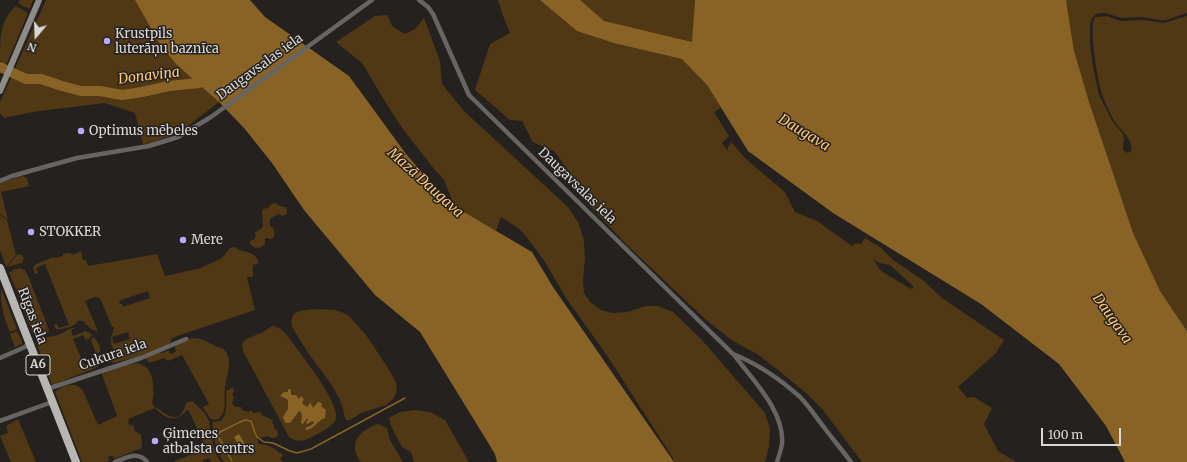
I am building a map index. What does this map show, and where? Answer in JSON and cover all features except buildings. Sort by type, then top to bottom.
[{"type":"highway","name":"Rīgas iela","points":[[0,268],[76,462]]},
{"type":"main road","points":[[0,91],[40,0]]},
{"type":"street","name":"Daugavsalas iela","points":[[0,180],[77,158],[149,146],[178,137],[210,117],[372,0]]},
{"type":"street","name":"Daugavsalas iela","points":[[419,0],[428,7],[433,14],[469,95],[733,354],[769,401],[780,422],[782,444],[777,462]]},
{"type":"street","name":"Cukura iela","points":[[48,390],[141,358],[186,339]]},
{"type":"street","points":[[0,358],[25,347],[29,343]]},
{"type":"street","name":"Daugavsalas iela","points":[[733,354],[766,371],[788,387],[812,410],[851,462]]},
{"type":"street","points":[[0,421],[52,402]]},
{"type":"street","points":[[115,462],[138,455],[144,458],[147,462]]},
{"type":"shaded area","points":[[20,0],[33,0],[30,8],[18,3]]},
{"type":"shaded area","points":[[46,0],[168,0],[215,80],[219,102],[174,135],[152,143],[143,144],[135,113],[105,103],[32,112],[4,118],[0,113],[0,102]]},
{"type":"shaded area","points":[[498,0],[695,0],[693,42],[700,78],[707,85],[721,108],[714,112],[729,136],[722,143],[727,150],[731,142],[746,159],[785,192],[795,212],[817,221],[852,246],[856,243],[861,244],[865,238],[880,247],[892,259],[924,281],[942,298],[1004,340],[996,353],[958,387],[967,398],[974,397],[992,408],[984,424],[998,451],[1016,462],[862,462],[823,410],[806,393],[757,354],[733,341],[705,319],[626,244],[577,192],[577,182],[554,151],[533,142],[522,121],[510,120],[475,90],[490,44],[510,33]],"holes":[[[873,259],[879,263],[890,265],[914,287],[911,289],[881,271]]]},
{"type":"shaded area","points":[[985,0],[1187,0],[1187,13],[1166,20],[1142,17],[1121,18],[1106,13],[1096,14],[1092,18],[1090,24],[1090,42],[1093,67],[1099,95],[1113,122],[1123,134],[1123,150],[1127,153],[1131,151],[1129,139],[1113,119],[1105,103],[1096,69],[1093,44],[1093,23],[1095,17],[1107,16],[1120,21],[1144,20],[1164,23],[1187,16],[1187,331],[1160,291],[973,36]]},
{"type":"shaded area","points":[[16,6],[28,13],[7,63],[4,64],[0,61],[2,30],[7,17]]},
{"type":"shaded area","points":[[387,15],[392,26],[405,34],[415,29],[424,18],[440,61],[442,84],[464,111],[568,207],[579,224],[584,241],[584,293],[590,302],[601,310],[613,313],[627,312],[646,306],[658,306],[673,312],[702,340],[765,413],[770,429],[769,447],[765,462],[674,462],[673,458],[606,354],[566,298],[545,262],[525,235],[518,228],[501,217],[496,231],[455,207],[444,180],[405,132],[362,63],[336,42],[375,16]]},
{"type":"shaded area","points":[[22,176],[27,178],[29,186],[1,192],[8,220],[0,214],[0,183]]},
{"type":"shaded area","points":[[275,203],[286,207],[286,215],[282,216],[279,214],[270,220],[270,226],[273,228],[274,236],[272,239],[265,238],[265,244],[259,248],[255,248],[250,243],[251,240],[254,240],[256,235],[255,232],[263,227],[263,209],[268,208],[270,205]]},
{"type":"shaded area","points":[[0,215],[7,220],[16,255],[6,267],[0,250]]},
{"type":"shaded area","points":[[235,247],[253,254],[258,260],[256,265],[253,264],[253,276],[247,277],[255,310],[177,336],[171,339],[169,344],[140,357],[113,363],[110,361],[109,356],[114,350],[111,339],[114,327],[112,327],[100,298],[95,297],[85,301],[98,331],[89,327],[83,321],[78,321],[76,324],[69,327],[56,329],[54,325],[57,324],[59,328],[69,325],[45,264],[36,268],[38,273],[35,274],[33,268],[36,264],[54,257],[55,258],[63,256],[63,254],[71,253],[72,255],[81,251],[83,260],[86,260],[88,266],[157,254],[165,276],[201,268],[222,258],[230,248]],"holes":[[[148,291],[150,298],[123,307],[119,302]],[[128,332],[130,339],[114,344],[112,337]]]},
{"type":"shaded area","points":[[20,254],[24,258],[22,263],[7,267],[17,255]]},
{"type":"shaded area","points":[[20,268],[25,270],[29,278],[49,330],[48,333],[33,335],[23,308],[24,307],[9,273]]},
{"type":"shaded area","points":[[1,288],[17,329],[10,332],[3,311]]},
{"type":"shaded area","points":[[313,309],[335,310],[344,313],[349,316],[366,335],[388,368],[397,386],[394,398],[386,405],[361,413],[350,420],[346,420],[341,403],[336,393],[291,323],[295,313]]},
{"type":"shaded area","points":[[272,326],[280,328],[293,343],[322,384],[333,404],[336,413],[335,422],[322,432],[306,440],[298,441],[289,437],[243,351],[242,345],[246,339],[263,332]]},
{"type":"shaded area","points":[[75,328],[71,330],[73,336],[86,331],[92,334],[90,338],[86,340],[83,335],[73,339],[84,365],[94,361],[93,355],[98,367],[52,385],[36,342],[38,339],[58,335]]},
{"type":"shaded area","points":[[17,331],[22,344],[15,347],[10,334]]},
{"type":"shaded area","points":[[94,337],[100,348],[100,352],[96,354],[91,340]]},
{"type":"shaded area","points":[[187,339],[202,339],[222,348],[228,356],[229,367],[225,389],[225,406],[223,414],[216,420],[211,419],[203,408],[209,404],[182,355],[168,361],[164,358],[149,362],[146,359],[158,352],[163,353],[169,351],[170,354],[176,352],[174,345]]},
{"type":"shaded area","points":[[137,363],[143,365],[149,370],[154,389],[152,403],[155,408],[128,419],[128,424],[134,426],[135,431],[141,435],[142,448],[114,459],[113,456],[109,456],[108,459],[110,460],[106,462],[82,462],[55,392],[69,385],[79,387],[83,391],[98,425],[117,416],[102,373],[129,364]]},
{"type":"shaded area","points":[[233,388],[234,391],[232,395],[234,396],[232,404],[249,412],[261,412],[262,415],[273,420],[272,423],[278,434],[277,437],[272,438],[268,436],[260,438],[257,436],[258,441],[259,444],[276,449],[279,453],[281,453],[283,455],[280,459],[283,461],[282,462],[224,462],[216,447],[212,422],[222,419],[225,415],[227,389],[229,390]]},
{"type":"shaded area","points":[[192,401],[204,412],[209,421],[216,454],[221,462],[211,462],[209,458],[203,460],[203,462],[173,462],[206,448],[189,411],[187,410],[178,417],[184,410],[186,403]]},
{"type":"shaded area","points":[[155,408],[170,416],[178,417],[171,418],[167,417]]},
{"type":"shaded area","points":[[414,410],[430,412],[445,420],[469,462],[414,462],[411,452],[402,447],[391,426],[389,418],[400,412]]},
{"type":"shaded area","points":[[18,419],[36,462],[11,462],[0,436],[8,433],[6,426]]},
{"type":"shaded area","points":[[378,424],[387,428],[390,440],[403,462],[361,462],[359,460],[355,448],[357,439],[364,431]]},
{"type":"water","name":"Mazā Daugava","points":[[135,0],[250,0],[265,17],[349,76],[406,154],[447,202],[532,252],[553,287],[674,462],[497,462],[495,454],[420,332],[375,295],[304,210],[272,163],[244,128],[219,102],[176,64],[160,44]]},
{"type":"water","name":"Daugava","points":[[540,0],[580,0],[604,21],[692,42],[695,0],[1067,0],[1074,51],[1089,102],[1133,233],[1160,291],[1187,331],[1187,462],[1125,462],[1106,426],[1059,364],[981,304],[833,213],[748,151],[707,85],[682,59],[614,43],[577,31]]},
{"type":"water","points":[[288,389],[291,391],[291,395],[296,395],[299,399],[301,396],[304,400],[302,402],[303,404],[307,407],[311,402],[313,408],[318,402],[321,402],[322,407],[326,410],[325,418],[307,430],[305,429],[314,422],[312,421],[308,424],[306,423],[307,418],[303,424],[301,423],[302,416],[301,412],[299,411],[290,423],[286,423],[283,417],[288,409],[288,401],[280,396],[284,392],[288,392]]},
{"type":"water","points":[[239,434],[250,452],[245,455],[234,437]]},
{"type":"waterway","name":"Donaviņa","points":[[0,67],[26,79],[41,79],[81,91],[100,91],[122,95],[169,86],[199,83],[211,77]]},
{"type":"waterway","points":[[232,461],[218,436],[220,432],[245,420],[251,421],[257,437],[264,442],[273,443],[297,453],[311,449],[405,398]]},
{"type":"place","name":"Krustpils luterāņu baznīca","points":[[107,41]]},
{"type":"place","name":"Optimus mēbeles","points":[[81,131]]},
{"type":"place","name":"STOKKER","points":[[31,232]]},
{"type":"place","name":"Mere","points":[[183,240]]},
{"type":"place","name":"Ģimenes atbalsta centrs","points":[[155,441]]}]
